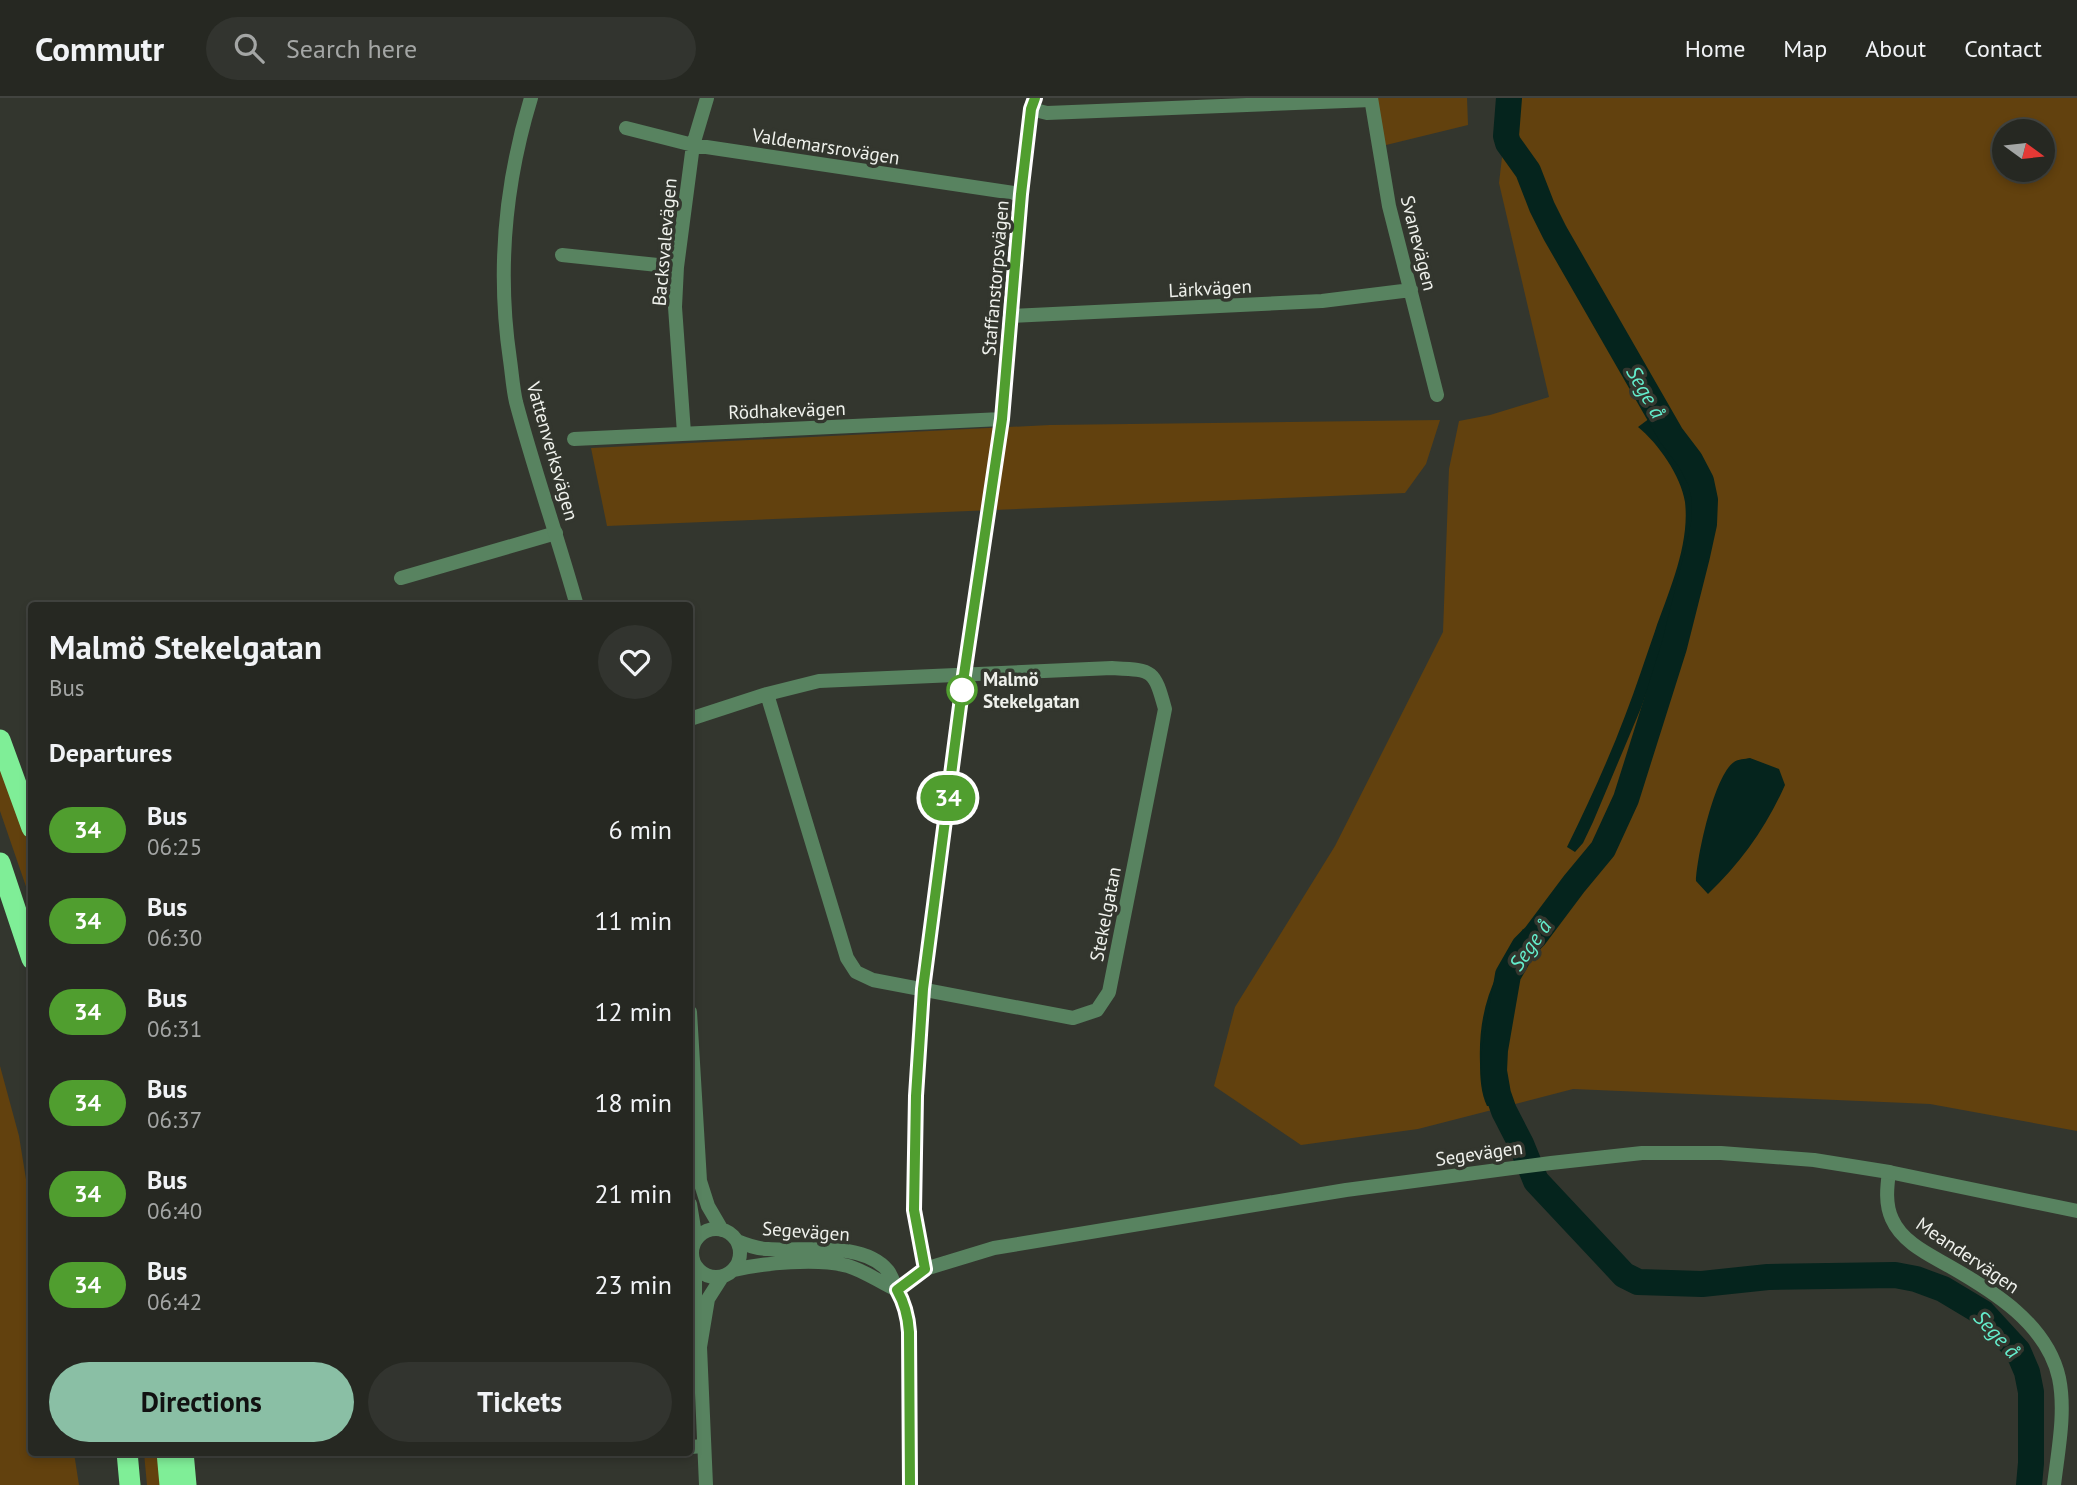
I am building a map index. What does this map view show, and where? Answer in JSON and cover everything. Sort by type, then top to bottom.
[{"type":"highway","points":[[0,740],[28,817]]},
{"type":"highway","points":[[0,863],[28,947]]},
{"type":"highway","points":[[126,1456],[129,1485]]},
{"type":"highway","points":[[167,1456],[170,1485]]},
{"type":"highway","points":[[183,1456],[186,1485]]},
{"type":"street","name":"Vattenverksvägen","points":[[531,98],[513,168],[506,218],[503,275],[505,322],[516,400],[576,602]]},
{"type":"street","name":"Backsvalevägen","points":[[684,433],[675,307],[677,267],[693,145],[707,98]]},
{"type":"street","points":[[1033,104],[1047,113],[1371,99]]},
{"type":"street","name":"Svanevägen","points":[[1371,99],[1389,206],[1437,395]]},
{"type":"street","name":"Staffanstorpsvägen","points":[[1002,419],[1021,194],[1033,104]]},
{"type":"street","name":"Valdemarsrovägen","points":[[626,128],[693,145],[1021,194]]},
{"type":"street","points":[[562,255],[677,267]]},
{"type":"street","name":"Lärkvägen","points":[[1012,316],[1308,302],[1411,290]]},
{"type":"street","name":"Rödhakevägen","points":[[573,439],[1002,419]]},
{"type":"street","points":[[401,578],[556,533]]},
{"type":"street","name":"Stekelgatan","points":[[693,718],[767,694],[819,681],[1112,668],[1143,670],[1157,681],[1165,709],[1109,992],[1097,1010],[1073,1018],[873,980],[856,972],[847,958],[767,694]]},
{"type":"street","points":[[693,1066],[700,1181],[708,1206],[722,1230]]},
{"type":"street","name":"Segevägen","points":[[897,1290],[925,1269],[994,1248],[1346,1190],[1642,1153],[1721,1153],[1814,1160],[1889,1171],[2077,1211]]},
{"type":"street","name":"Meandervägen","points":[[1889,1171],[1888,1211],[1900,1233],[1921,1250],[1988,1288],[2005,1301],[2034,1331],[2053,1361],[2059,1378],[2061,1399],[2054,1485]]},
{"type":"street","points":[[693,1222],[696,1240]]},
{"type":"street","points":[[693,1249],[696,1240],[704,1232],[722,1230],[737,1241],[740,1255],[708,1299],[700,1347],[697,1446],[706,1485]]},
{"type":"street","name":"Segevägen","points":[[737,1241],[760,1249],[832,1249],[855,1253],[890,1272],[897,1290]]},
{"type":"street","points":[[693,1257],[695,1326],[700,1347]]},
{"type":"street","name":"Segevägen","points":[[728,1273],[761,1264],[837,1264],[860,1271],[897,1290]]},
{"type":"street","points":[[695,1266],[703,1274],[712,1277],[728,1273]]},
{"type":"street","points":[[897,1290],[904,1303],[909,1332],[909,1485]]},
{"type":"shaded area","points":[[1377,98],[1467,98],[1468,125],[1382,146]]},
{"type":"shaded area","points":[[1509,98],[2077,98],[2077,1131],[1930,1104],[1573,1089],[1418,1129],[1301,1145],[1214,1086],[1235,1007],[1335,846],[1443,632],[1449,469],[1459,421],[1490,415],[1549,397],[1499,183]]},
{"type":"shaded area","points":[[1440,420],[1426,464],[1405,493],[607,526],[591,448],[1050,425]]},
{"type":"shaded area","points":[[0,763],[28,842],[28,892],[0,811]]},
{"type":"shaded area","points":[[0,1066],[19,1136],[28,1192],[28,1456],[74,1456],[79,1485],[0,1485]]},
{"type":"shaded area","points":[[144,1456],[160,1456],[163,1485],[147,1485]]},
{"type":"water","points":[[1650,418],[1694,480],[1696,530],[1668,633],[1641,708],[1593,822],[1583,843],[1575,852],[1567,847],[1605,766],[1629,705],[1672,584],[1684,535],[1685,502],[1679,482],[1661,451],[1638,427]]},
{"type":"water","points":[[1750,758],[1779,769],[1785,785],[1752,843],[1708,894],[1696,881],[1703,836],[1713,799],[1727,770],[1736,761]]},
{"type":"water","points":[[1523,929],[1529,934],[1499,982],[1490,1016],[1487,1053],[1494,1106],[1487,1106],[1482,1091],[1480,1069],[1480,1043],[1485,1008],[1496,977]]},
{"type":"waterway","name":"Sege å","points":[[1509,98],[1506,136],[1508,143],[1528,171],[1555,233],[1671,435],[1690,460],[1701,481],[1705,500],[1704,524],[1674,647],[1626,799],[1603,849],[1524,947],[1508,975],[1494,1071],[1504,1111],[1536,1181],[1624,1275],[1638,1282],[1702,1284],[1768,1277],[1895,1275],[1943,1289],[1983,1313],[2018,1351],[2027,1372],[2031,1392],[2029,1485]]},
{"type":"bus line","name":"34","points":[[910,1485],[909,1332],[904,1303],[897,1290],[925,1269],[914,1210],[916,1096],[923,989],[964,675],[1002,419],[1021,194],[1031,109],[1035,98]]},
{"type":"place","name":"Malmö Stekelgatan","points":[[962,690]]}]
